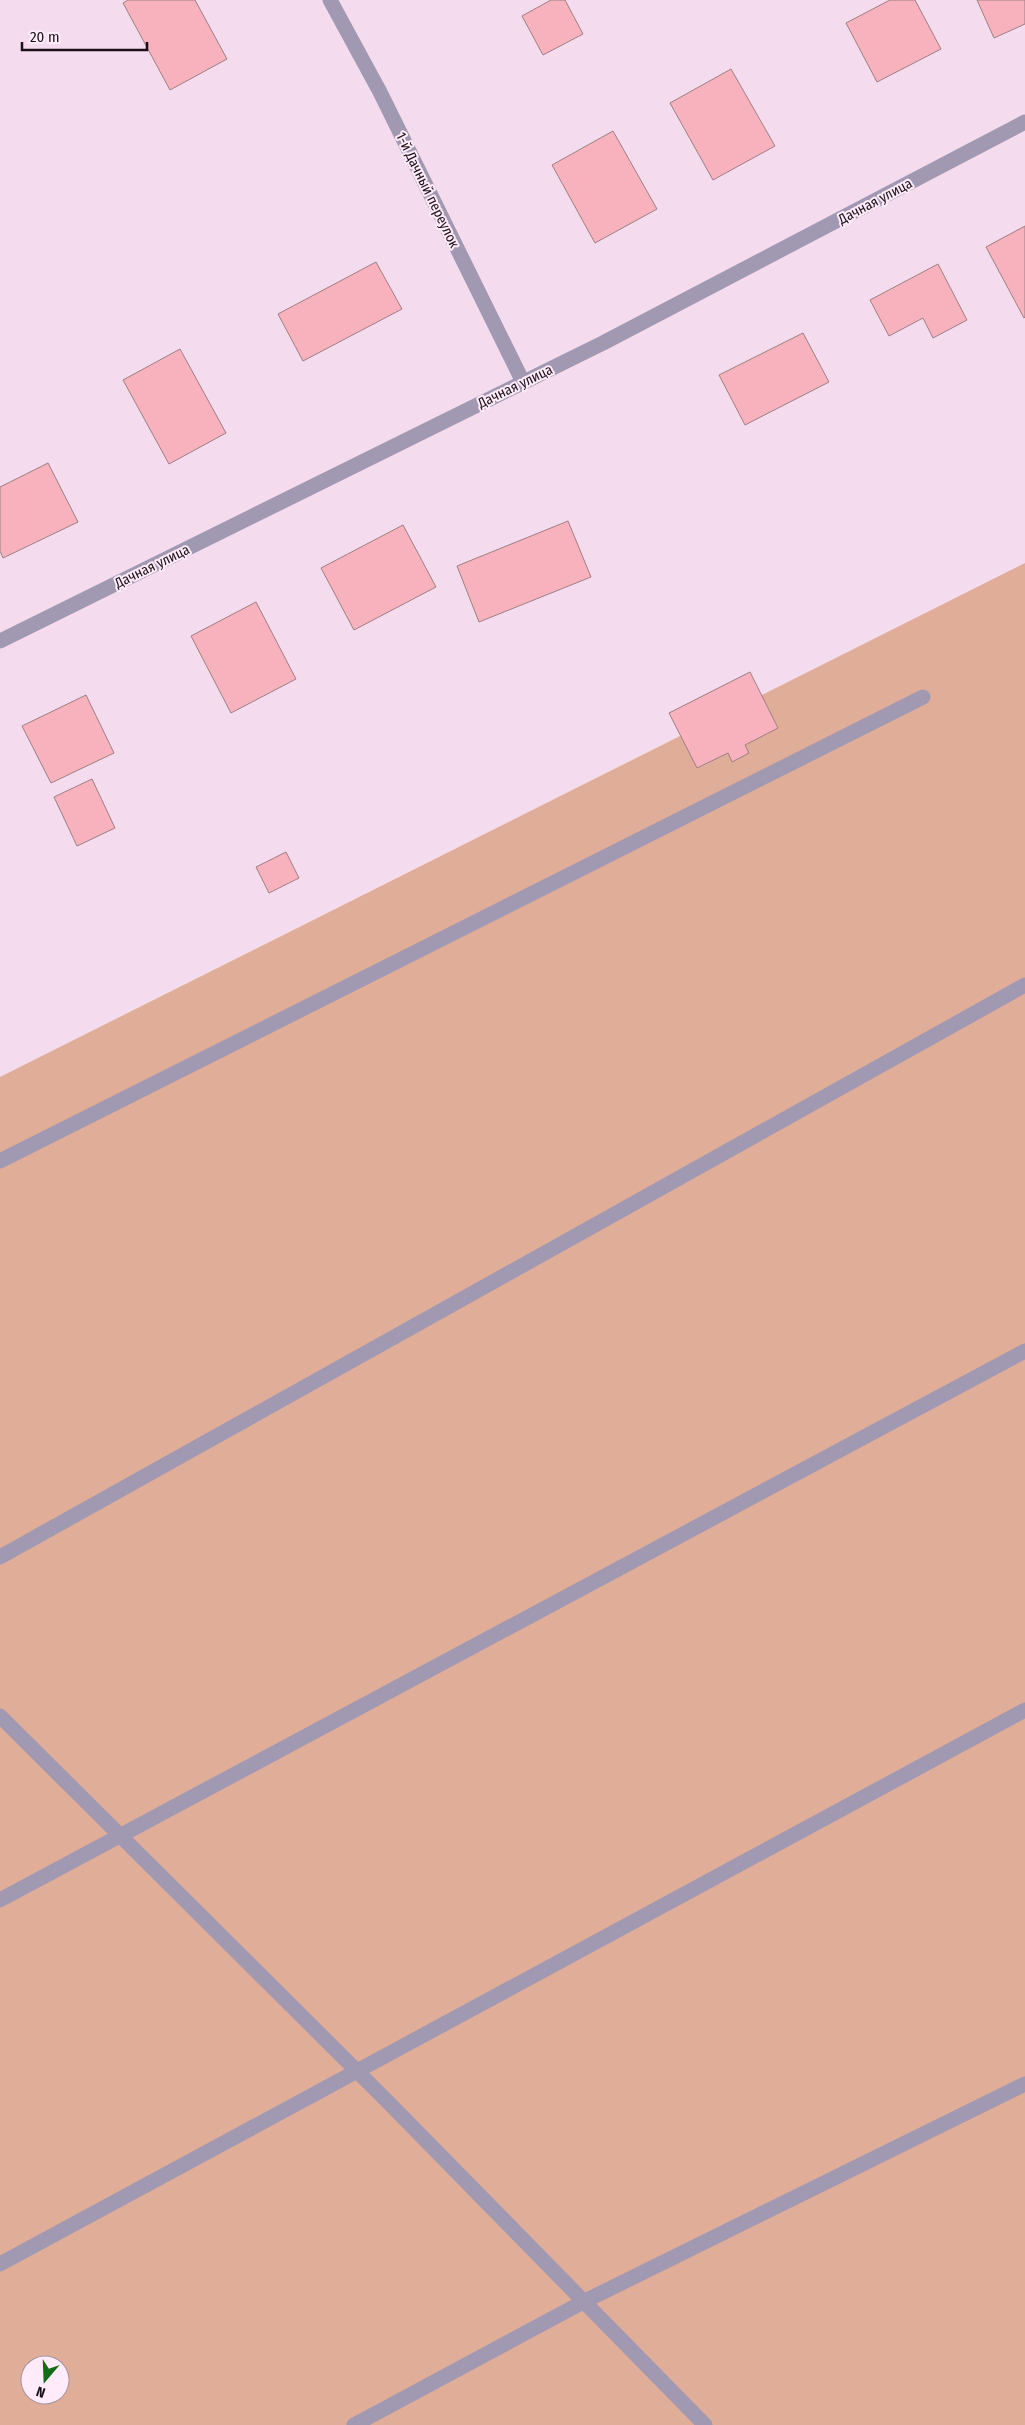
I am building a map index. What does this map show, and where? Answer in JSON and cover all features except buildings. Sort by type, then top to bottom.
[{"type":"street","name":"1-й Дачный переулок","points":[[330,0],[380,92],[523,382]]},
{"type":"street","name":"Дачная улица","points":[[0,641],[603,343],[1025,122]]},
{"type":"street","points":[[0,1161],[923,697]]},
{"type":"street","points":[[0,1557],[1025,985]]},
{"type":"street","points":[[0,1900],[1025,1351]]},
{"type":"street","points":[[0,2264],[1025,1710]]},
{"type":"street","points":[[0,1716],[585,2300],[705,2425]]},
{"type":"street","points":[[354,2425],[585,2300],[1025,2084]]},
{"type":"shaded area","points":[[1025,563],[1025,2425],[0,2425],[0,1077]]}]
